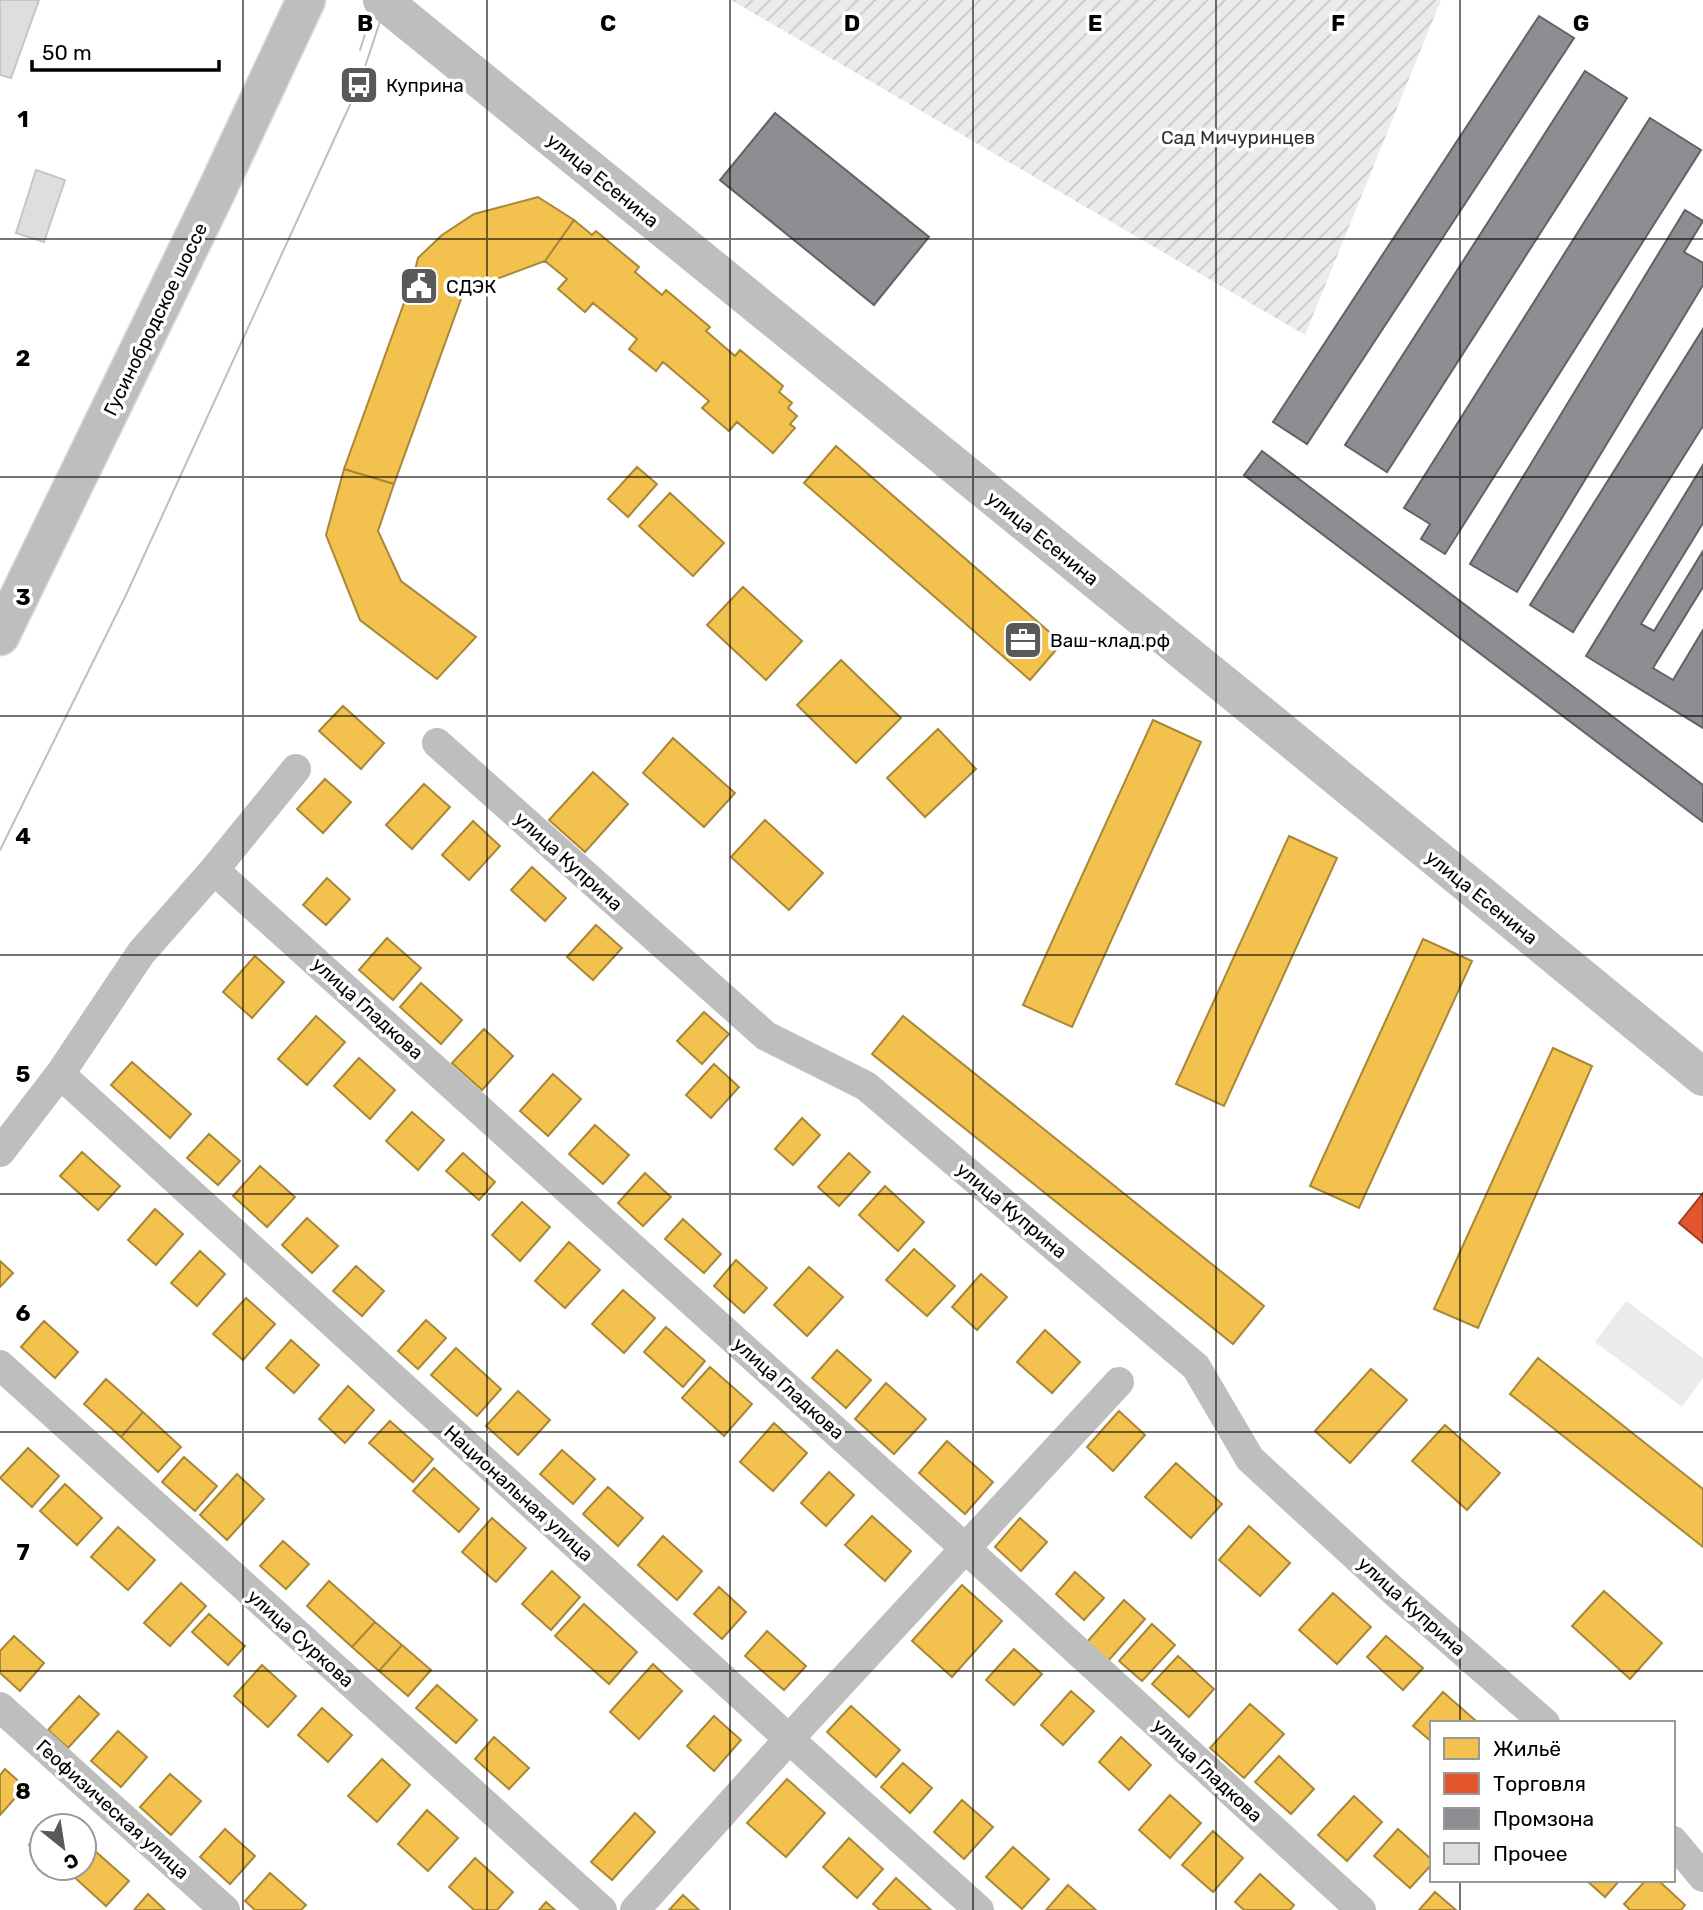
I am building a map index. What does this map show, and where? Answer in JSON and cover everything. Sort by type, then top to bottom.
[{"type":"street","name":"улица Есенина","points":[[382,0],[1703,1077]]},
{"type":"street","name":"Гусинобродское шоссе","points":[[0,636],[215,194],[298,4]]},
{"type":"street","name":"улица Куприна","points":[[437,743],[766,1036],[866,1086],[1196,1367],[1250,1459],[1395,1593],[1543,1721]]},
{"type":"street","points":[[0,1152],[60,1074],[141,953],[214,870],[296,769]]},
{"type":"street","name":"улица Гладкова","points":[[214,870],[966,1549],[1361,1910]]},
{"type":"street","name":"Национальная улица","points":[[60,1074],[979,1910]]},
{"type":"street","name":"улица Суркова","points":[[0,1365],[602,1910]]},
{"type":"street","points":[[635,1910],[1119,1382]]},
{"type":"street","name":"Геофизическая улица","points":[[0,1707],[225,1910]]},
{"type":"street","points":[[1675,1843],[1703,1877]]},
{"type":"green space","name":"Сад Мичуринцев","points":[[731,0],[1441,0],[1305,335]]},
{"type":"green space","points":[[1626,1301],[1703,1358],[1703,1378],[1682,1407],[1595,1342]]},
{"type":"building: Жильё","points":[[538,197],[574,220],[545,261],[464,291],[394,484],[344,469],[418,258],[442,235],[474,214]]},
{"type":"building: Жильё","points":[[574,220],[592,235],[596,231],[639,267],[635,272],[662,295],[666,290],[710,327],[706,331],[735,356],[740,350],[783,386],[779,392],[792,403],[788,408],[797,416],[790,424],[795,428],[773,453],[737,422],[729,431],[702,408],[709,401],[663,362],[656,371],[629,349],[637,339],[593,303],[585,312],[558,289],[567,279],[545,261]]},
{"type":"building: Жильё","points":[[836,446],[1062,643],[1030,680],[804,483]]},
{"type":"building: Жильё","points":[[637,467],[657,484],[628,517],[608,499]]},
{"type":"building: Жильё","points":[[344,469],[394,484],[378,531],[401,581],[476,637],[437,679],[360,620],[326,535]]},
{"type":"building: Жильё","points":[[670,493],[724,543],[693,576],[639,526]]},
{"type":"building: Жильё","points":[[743,587],[802,641],[766,680],[707,625]]},
{"type":"building: Жильё","points":[[841,660],[901,718],[856,763],[797,705]]},
{"type":"building: Жильё","points":[[343,706],[384,743],[361,769],[319,731]]},
{"type":"building: Жильё","points":[[1153,720],[1201,742],[1072,1027],[1023,1005]]},
{"type":"building: Жильё","points":[[938,729],[976,769],[925,817],[887,778]]},
{"type":"building: Жильё","points":[[673,738],[735,793],[704,827],[643,773]]},
{"type":"building: Жильё","points":[[593,772],[628,804],[585,852],[549,820]]},
{"type":"building: Жильё","points":[[325,779],[351,802],[323,833],[297,809]]},
{"type":"building: Жильё","points":[[424,784],[450,807],[412,849],[386,825]]},
{"type":"building: Жильё","points":[[765,820],[823,873],[789,910],[731,857]]},
{"type":"building: Жильё","points":[[473,821],[500,846],[469,880],[442,855]]},
{"type":"building: Жильё","points":[[1289,836],[1337,858],[1224,1106],[1176,1084]]},
{"type":"building: Жильё","points":[[532,867],[566,898],[545,921],[511,890]]},
{"type":"building: Жильё","points":[[327,878],[350,899],[326,925],[303,905]]},
{"type":"building: Жильё","points":[[596,925],[622,948],[593,980],[567,957]]},
{"type":"building: Жильё","points":[[387,938],[421,968],[393,1000],[359,970]]},
{"type":"building: Жильё","points":[[1423,939],[1472,961],[1359,1208],[1310,1186]]},
{"type":"building: Жильё","points":[[255,956],[284,982],[252,1018],[223,992]]},
{"type":"building: Жильё","points":[[421,983],[462,1020],[441,1044],[400,1007]]},
{"type":"building: Жильё","points":[[704,1012],[729,1034],[702,1064],[677,1041]]},
{"type":"building: Жильё","points":[[316,1016],[345,1042],[307,1085],[278,1059]]},
{"type":"building: Жильё","points":[[903,1016],[1264,1306],[1233,1344],[872,1054]]},
{"type":"building: Жильё","points":[[484,1029],[513,1056],[482,1090],[452,1063]]},
{"type":"building: Жильё","points":[[1553,1048],[1592,1066],[1478,1328],[1434,1309]]},
{"type":"building: Жильё","points":[[1553,1048],[1592,1066],[1478,1328],[1434,1309]]},
{"type":"building: Жильё","points":[[359,1058],[395,1090],[370,1119],[334,1086]]},
{"type":"building: Жильё","points":[[132,1062],[191,1114],[170,1138],[111,1085]]},
{"type":"building: Жильё","points":[[714,1064],[739,1087],[711,1118],[686,1095]]},
{"type":"building: Жильё","points":[[553,1074],[581,1099],[548,1136],[520,1111]]},
{"type":"building: Жильё","points":[[412,1112],[444,1140],[418,1170],[386,1141]]},
{"type":"building: Жильё","points":[[802,1118],[820,1135],[793,1165],[775,1149]]},
{"type":"building: Жильё","points":[[595,1125],[629,1155],[603,1184],[569,1154]]},
{"type":"building: Жильё","points":[[209,1134],[240,1161],[218,1185],[187,1158]]},
{"type":"building: Жильё","points":[[82,1152],[120,1186],[98,1210],[60,1176]]},
{"type":"building: Жильё","points":[[463,1153],[495,1182],[479,1200],[446,1171]]},
{"type":"building: Жильё","points":[[849,1153],[870,1172],[839,1206],[818,1187]]},
{"type":"building: Жильё","points":[[260,1166],[295,1197],[267,1227],[233,1196]]},
{"type":"building: Жильё","points":[[645,1173],[671,1197],[643,1226],[618,1203]]},
{"type":"building: Жильё","points":[[885,1186],[924,1222],[898,1251],[859,1215]]},
{"type":"building: Жильё","points":[[522,1202],[550,1227],[520,1261],[492,1235]]},
{"type":"building: Жильё","points":[[155,1209],[183,1234],[156,1265],[128,1240]]},
{"type":"building: Жильё","points":[[307,1218],[338,1246],[312,1273],[282,1245]]},
{"type":"building: Жильё","points":[[683,1219],[721,1254],[704,1273],[665,1239]]},
{"type":"building: Жильё","points":[[569,1242],[600,1270],[565,1308],[535,1281]]},
{"type":"building: Жильё","points":[[914,1249],[955,1286],[927,1316],[886,1280]]},
{"type":"building: Жильё","points":[[200,1251],[225,1274],[197,1306],[171,1283]]},
{"type":"building: Жильё","points":[[736,1260],[767,1288],[744,1313],[714,1286]]},
{"type":"building: Жильё","points":[[0,1261],[13,1273],[0,1287]]},
{"type":"building: Жильё","points":[[356,1266],[384,1291],[362,1316],[333,1291]]},
{"type":"building: Жильё","points":[[809,1267],[843,1297],[807,1336],[774,1305]]},
{"type":"building: Жильё","points":[[981,1274],[1007,1297],[977,1330],[952,1307]]},
{"type":"building: Жильё","points":[[623,1290],[655,1318],[624,1353],[592,1324]]},
{"type":"building: Жильё","points":[[246,1298],[275,1324],[243,1360],[213,1334]]},
{"type":"building: Жильё","points":[[426,1320],[446,1338],[418,1369],[398,1351]]},
{"type":"building: Жильё","points":[[44,1321],[78,1352],[55,1378],[21,1347]]},
{"type":"building: Жильё","points":[[666,1327],[705,1361],[683,1387],[644,1352]]},
{"type":"building: Жильё","points":[[1045,1330],[1080,1362],[1052,1393],[1017,1362]]},
{"type":"building: Жильё","points":[[291,1340],[319,1365],[294,1393],[266,1368]]},
{"type":"building: Жильё","points":[[456,1348],[501,1389],[477,1416],[431,1375]]},
{"type":"building: Жильё","points":[[837,1350],[871,1380],[846,1408],[812,1378]]},
{"type":"building: Жильё","points":[[1538,1358],[1703,1489],[1703,1547],[1510,1394]]},
{"type":"building: Жильё","points":[[710,1367],[752,1404],[724,1436],[682,1398]]},
{"type":"building: Жильё","points":[[1371,1369],[1407,1400],[1350,1463],[1315,1431]]},
{"type":"building: Жильё","points":[[106,1379],[143,1412],[121,1437],[84,1404]]},
{"type":"building: Жильё","points":[[886,1383],[926,1419],[894,1454],[855,1419]]},
{"type":"building: Жильё","points":[[348,1386],[374,1410],[345,1443],[319,1419]]},
{"type":"building: Жильё","points":[[518,1391],[550,1420],[518,1455],[486,1426]]},
{"type":"building: Жильё","points":[[1119,1411],[1145,1435],[1113,1471],[1087,1447]]},
{"type":"building: Жильё","points":[[143,1412],[181,1447],[158,1472],[121,1437]]},
{"type":"building: Жильё","points":[[390,1421],[433,1459],[413,1482],[369,1443]]},
{"type":"building: Жильё","points":[[774,1423],[807,1453],[773,1491],[740,1462]]},
{"type":"building: Жильё","points":[[1445,1425],[1500,1473],[1467,1510],[1412,1461]]},
{"type":"building: Жильё","points":[[947,1441],[993,1482],[965,1514],[919,1473]]},
{"type":"building: Жильё","points":[[28,1448],[59,1476],[32,1507],[0,1478]]},
{"type":"building: Жильё","points":[[562,1450],[595,1479],[573,1504],[540,1474]]},
{"type":"building: Жильё","points":[[184,1457],[217,1486],[195,1511],[162,1482]]},
{"type":"building: Жильё","points":[[1176,1463],[1222,1504],[1191,1538],[1145,1497]]},
{"type":"building: Жильё","points":[[434,1468],[479,1509],[459,1532],[413,1491]]},
{"type":"building: Жильё","points":[[829,1472],[854,1495],[826,1526],[801,1503]]},
{"type":"building: Жильё","points":[[237,1474],[264,1499],[227,1540],[200,1515]]},
{"type":"building: Жильё","points":[[65,1484],[102,1518],[77,1545],[40,1511]]},
{"type":"building: Жильё","points":[[608,1487],[643,1518],[618,1546],[583,1514]]},
{"type":"building: Жильё","points":[[872,1516],[911,1551],[885,1581],[845,1545]]},
{"type":"building: Жильё","points":[[492,1518],[526,1548],[496,1582],[462,1552]]},
{"type":"building: Жильё","points":[[1020,1518],[1047,1542],[1021,1571],[995,1547]]},
{"type":"building: Жильё","points":[[1249,1526],[1290,1563],[1260,1596],[1219,1560]]},
{"type":"building: Жильё","points":[[118,1527],[155,1560],[128,1590],[91,1557]]},
{"type":"building: Жильё","points":[[663,1536],[702,1571],[677,1600],[638,1565]]},
{"type":"building: Жильё","points":[[283,1541],[309,1564],[286,1589],[260,1566]]},
{"type":"building: Жильё","points":[[552,1571],[580,1597],[551,1630],[522,1604]]},
{"type":"building: Жильё","points":[[1075,1572],[1104,1598],[1084,1620],[1056,1594]]},
{"type":"building: Жильё","points":[[329,1581],[375,1622],[352,1647],[307,1606]]},
{"type":"building: Жильё","points":[[181,1583],[206,1606],[170,1646],[144,1623]]},
{"type":"building: Жильё","points":[[962,1585],[1002,1621],[952,1677],[912,1641]]},
{"type":"building: Жильё","points":[[719,1587],[746,1612],[722,1639],[694,1614]]},
{"type":"building: Жильё","points":[[1604,1591],[1662,1643],[1630,1679],[1572,1626]]},
{"type":"building: Жильё","points":[[1333,1593],[1371,1627],[1337,1664],[1299,1630]]},
{"type":"building: Жильё","points":[[1124,1600],[1145,1619],[1108,1661],[1087,1642]]},
{"type":"building: Жильё","points":[[584,1604],[637,1652],[609,1684],[555,1636]]},
{"type":"building: Жильё","points":[[209,1614],[245,1646],[228,1665],[192,1632]]},
{"type":"building: Жильё","points":[[375,1622],[402,1645],[379,1671],[352,1647]]},
{"type":"building: Жильё","points":[[1152,1624],[1175,1645],[1142,1681],[1119,1661]]},
{"type":"building: Жильё","points":[[767,1631],[806,1666],[784,1690],[745,1656]]},
{"type":"building: Жильё","points":[[14,1636],[44,1663],[20,1691],[0,1673],[0,1651]]},
{"type":"building: Жильё","points":[[1386,1636],[1423,1668],[1403,1690],[1367,1657]]},
{"type":"building: Жильё","points":[[402,1645],[431,1670],[408,1696],[379,1671]]},
{"type":"building: Жильё","points":[[1014,1649],[1042,1674],[1014,1705],[986,1680]]},
{"type":"building: Жильё","points":[[1178,1656],[1214,1689],[1189,1717],[1152,1684]]},
{"type":"building: Жильё","points":[[653,1664],[682,1691],[639,1739],[610,1712]]},
{"type":"building: Жильё","points":[[262,1665],[296,1696],[268,1727],[234,1696]]},
{"type":"building: Жильё","points":[[437,1685],[477,1720],[456,1743],[416,1708]]},
{"type":"building: Жильё","points":[[1071,1691],[1094,1711],[1063,1745],[1041,1725]]},
{"type":"building: Жильё","points":[[1443,1692],[1475,1720],[1430,1721],[1430,1740],[1413,1726]]},
{"type":"building: Жильё","points":[[79,1696],[99,1714],[68,1748],[48,1730]]},
{"type":"building: Жильё","points":[[1250,1704],[1284,1734],[1244,1778],[1210,1748]]},
{"type":"building: Жильё","points":[[851,1706],[900,1750],[876,1777],[827,1732]]},
{"type":"building: Жильё","points":[[322,1708],[352,1735],[328,1762],[298,1735]]},
{"type":"building: Жильё","points":[[714,1716],[741,1740],[714,1771],[687,1746]]},
{"type":"building: Жильё","points":[[118,1731],[147,1757],[121,1787],[91,1761]]},
{"type":"building: Жильё","points":[[494,1737],[529,1768],[509,1789],[475,1759]]},
{"type":"building: Жильё","points":[[1121,1737],[1151,1765],[1129,1790],[1099,1762]]},
{"type":"building: Жильё","points":[[1279,1756],[1314,1789],[1291,1814],[1255,1782]]},
{"type":"building: Жильё","points":[[382,1759],[410,1785],[377,1822],[348,1796]]},
{"type":"building: Жильё","points":[[903,1763],[932,1788],[910,1813],[881,1787]]},
{"type":"building: Жильё","points":[[5,1769],[25,1787],[0,1815],[0,1775]]},
{"type":"building: Жильё","points":[[170,1774],[201,1801],[171,1835],[140,1807]]},
{"type":"building: Жильё","points":[[787,1779],[825,1813],[786,1857],[747,1823]]},
{"type":"building: Жильё","points":[[1170,1795],[1201,1823],[1170,1858],[1139,1830]]},
{"type":"building: Жильё","points":[[1354,1796],[1382,1822],[1347,1861],[1318,1835]]},
{"type":"building: Жильё","points":[[962,1800],[993,1827],[964,1859],[934,1832]]},
{"type":"building: Жильё","points":[[427,1810],[458,1838],[428,1871],[398,1844]]},
{"type":"building: Жильё","points":[[635,1813],[655,1832],[612,1880],[591,1862]]},
{"type":"building: Жильё","points":[[225,1829],[255,1856],[230,1884],[200,1857]]},
{"type":"building: Жильё","points":[[1398,1829],[1430,1858],[1430,1866],[1410,1888],[1374,1856]]},
{"type":"building: Жильё","points":[[1213,1831],[1243,1858],[1213,1892],[1182,1865]]},
{"type":"building: Жильё","points":[[849,1838],[883,1869],[857,1898],[823,1867]]},
{"type":"building: Жильё","points":[[1013,1847],[1049,1879],[1022,1909],[986,1877]]},
{"type":"building: Жильё","points":[[98,1854],[129,1881],[106,1906],[80,1882],[98,1882]]},
{"type":"building: Жильё","points":[[475,1858],[513,1892],[497,1910],[474,1910],[449,1887]]},
{"type":"building: Жильё","points":[[270,1873],[306,1905],[301,1910],[255,1910],[245,1901]]},
{"type":"building: Жильё","points":[[1260,1874],[1294,1905],[1290,1910],[1244,1910],[1235,1902]]},
{"type":"building: Жильё","points":[[896,1878],[931,1910],[880,1910],[873,1904]]},
{"type":"building: Жильё","points":[[1588,1882],[1618,1882],[1605,1897]]},
{"type":"building: Жильё","points":[[1644,1882],[1660,1882],[1685,1905],[1681,1910],[1630,1910],[1624,1904]]},
{"type":"building: Жильё","points":[[1068,1885],[1096,1910],[1046,1910]]},
{"type":"building: Жильё","points":[[1435,1892],[1456,1910],[1419,1910]]},
{"type":"building: Жильё","points":[[148,1894],[165,1910],[134,1910]]},
{"type":"building: Жильё","points":[[683,1895],[699,1910],[669,1910]]},
{"type":"building: Жильё","points":[[546,1902],[555,1910],[539,1910]]},
{"type":"building: Торговля","points":[[1703,1193],[1703,1243],[1679,1223]]},
{"type":"building: Промзона","points":[[1539,16],[1574,38],[1307,444],[1273,422]]},
{"type":"building: Промзона","points":[[1585,71],[1627,98],[1387,472],[1345,445]]},
{"type":"building: Промзона","points":[[775,113],[929,237],[874,305],[720,180]]},
{"type":"building: Промзона","points":[[1650,118],[1701,150],[1445,554],[1421,539],[1430,524],[1404,508]]},
{"type":"building: Промзона","points":[[1685,210],[1703,221],[1684,252],[1703,263],[1703,285],[1517,592],[1470,564]]},
{"type":"building: Промзона","points":[[1703,329],[1703,426],[1573,632],[1530,605]]},
{"type":"building: Промзона","points":[[1262,451],[1703,785],[1703,822],[1244,475]]},
{"type":"building: Промзона","points":[[1703,465],[1703,523],[1641,624],[1654,631],[1703,551],[1703,587],[1653,668],[1673,680],[1703,630],[1703,728],[1586,656]]},
{"type":"building: Прочее","points":[[0,0],[39,0],[11,78],[0,75]]},
{"type":"building: Прочее","points":[[36,170],[65,180],[44,242],[16,233]]},
{"type":"tram line","points":[[360,50],[376,0]]},
{"type":"tram line","points":[[0,850],[126,595],[359,85],[387,0]]},
{"type":"place","name":"Куприна","points":[[359,85]]},
{"type":"place","name":"СДЭК","points":[[419,286]]},
{"type":"place","name":"Ваш-клад.рф","points":[[1023,640]]}]
